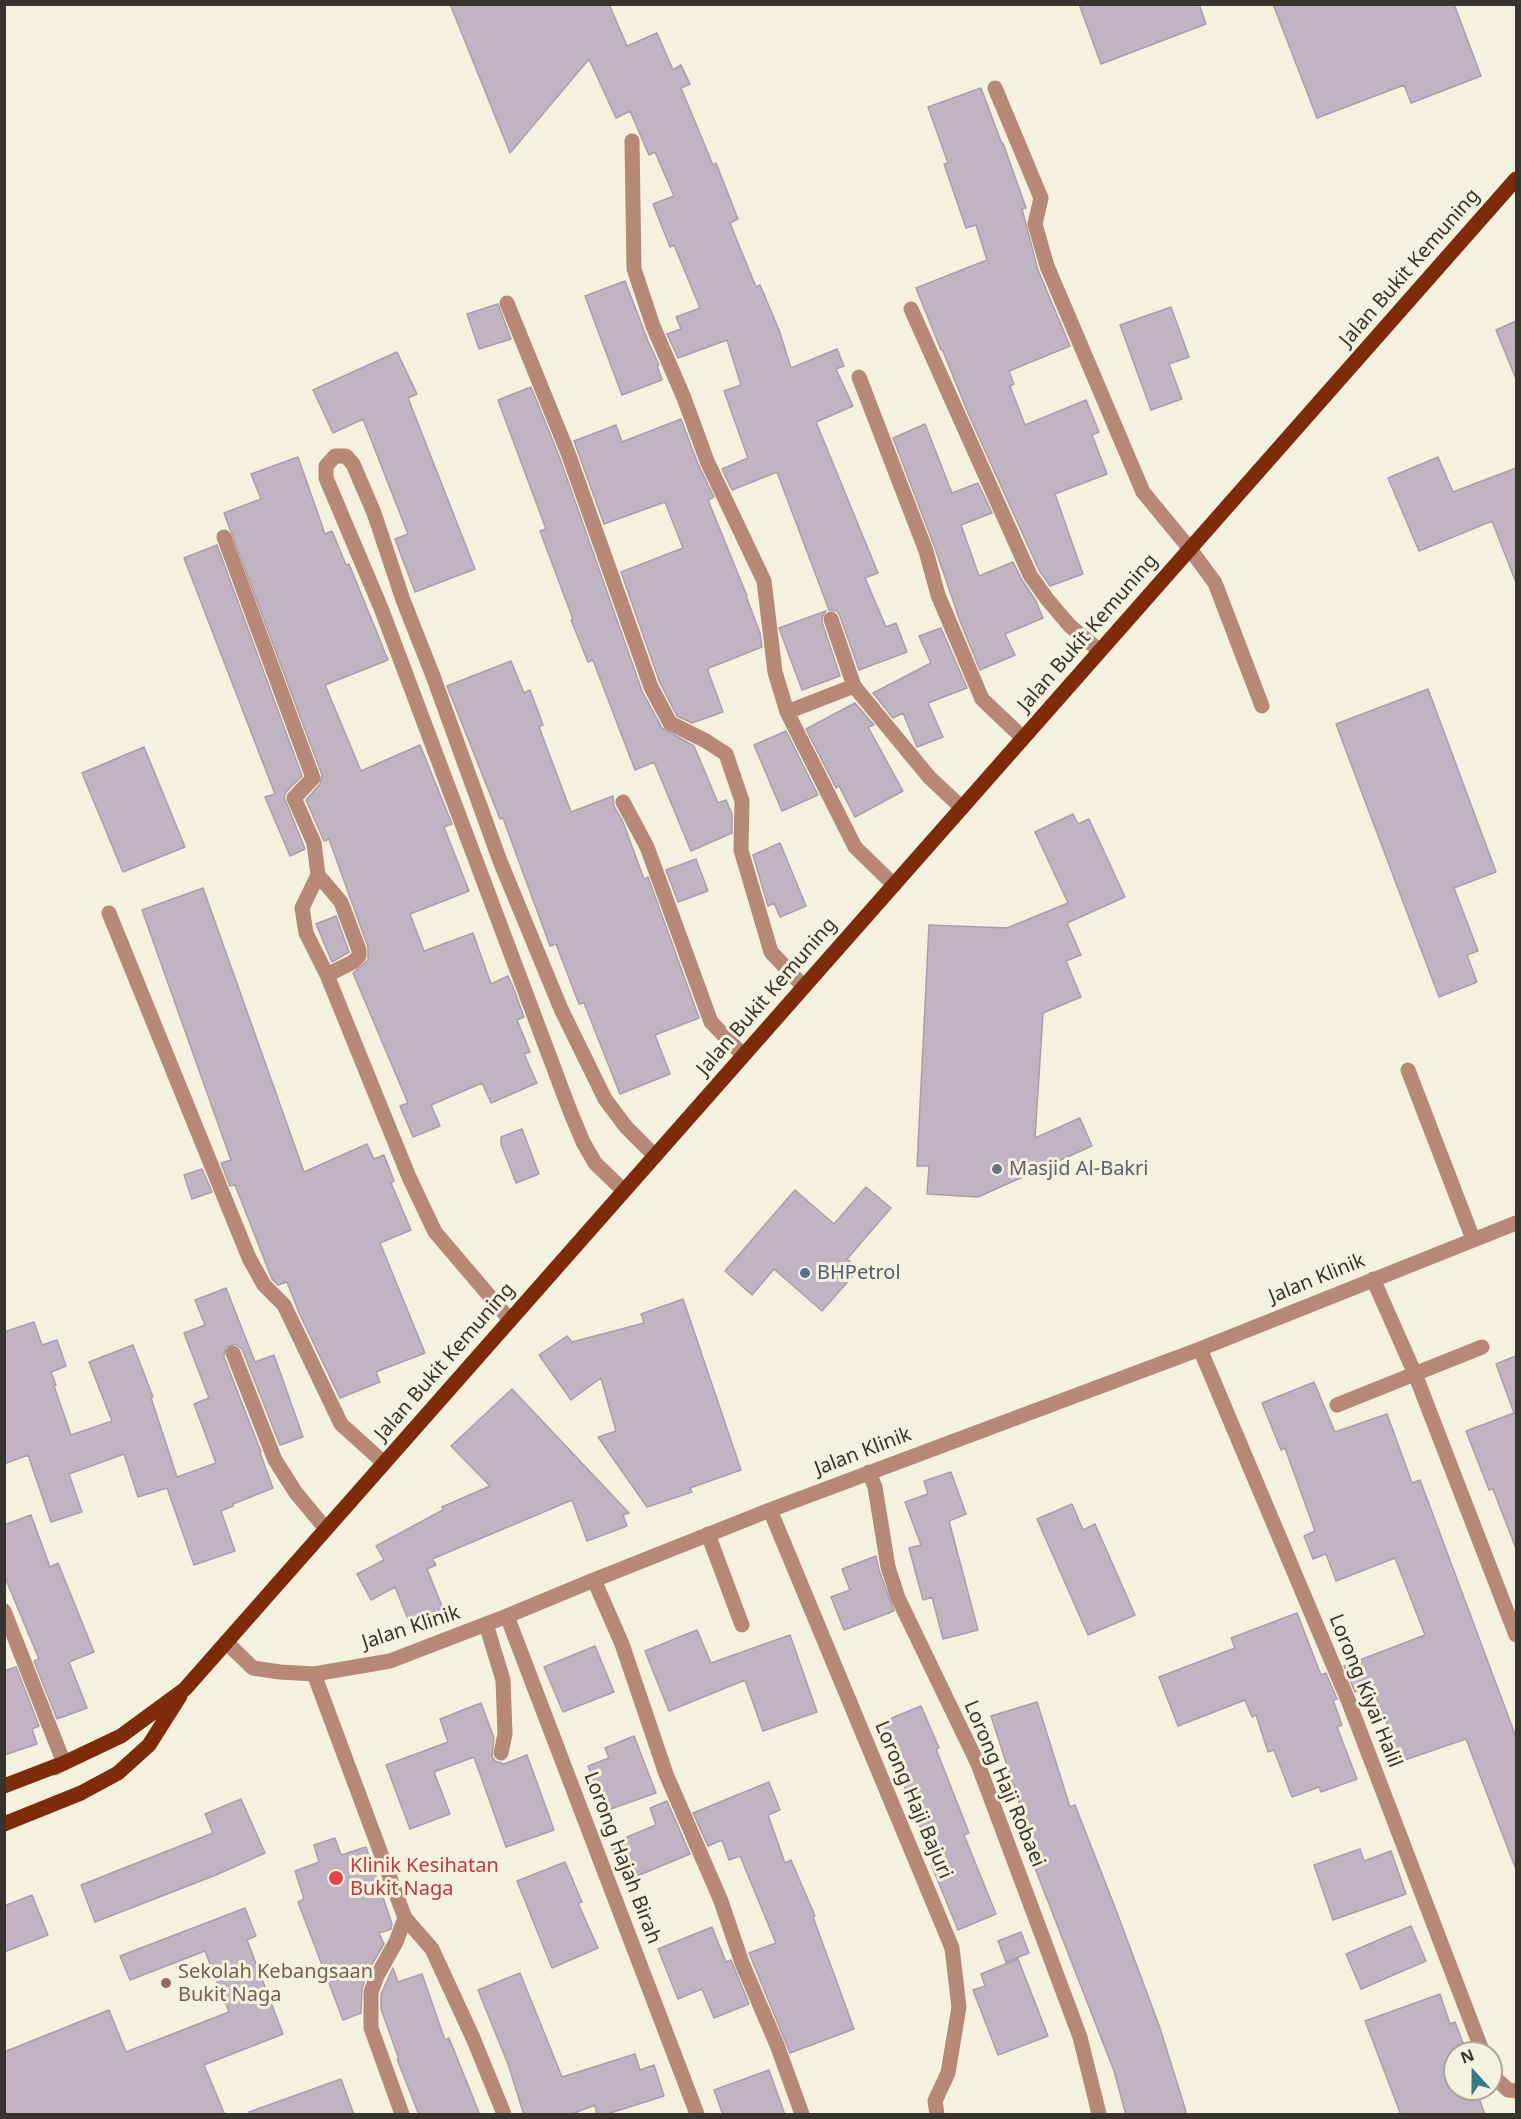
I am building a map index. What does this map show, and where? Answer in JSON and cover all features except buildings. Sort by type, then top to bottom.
[{"type":"main road","name":"Jalan Bukit Kemuning","points":[[4,1786],[64,1763],[121,1736],[185,1689],[1516,179]]},
{"type":"main road","points":[[4,1824],[81,1793],[118,1773],[149,1745],[185,1689]]},
{"type":"street","points":[[995,88],[1041,198],[1035,224],[1047,267],[1143,492],[1215,583],[1262,706]]},
{"type":"street","points":[[632,141],[634,269],[653,326],[684,398],[707,461],[764,581],[775,672],[787,712],[855,847],[894,885]]},
{"type":"street","points":[[507,303],[568,453],[651,687],[670,723],[726,754],[742,801],[741,850],[771,952],[804,987]]},
{"type":"street","points":[[911,309],[1030,575],[1070,626],[1100,651]]},
{"type":"street","points":[[859,377],[926,551],[938,595],[982,699],[1023,738]]},
{"type":"street","points":[[624,1191],[595,1163],[583,1142],[381,609],[326,478],[326,466],[335,456],[346,456],[353,464],[374,513],[403,600],[434,676],[500,861],[561,1009],[604,1100],[626,1127],[655,1156]]},
{"type":"street","points":[[224,537],[313,778],[294,798],[314,843],[318,875],[302,908],[306,933],[327,975],[409,1177],[435,1232],[510,1320]]},
{"type":"street","points":[[381,609],[403,600]]},
{"type":"street","points":[[831,620],[854,686],[929,777],[962,808]]},
{"type":"street","points":[[787,712],[854,686]]},
{"type":"street","points":[[623,802],[647,847],[711,1022],[743,1055]]},
{"type":"street","points":[[318,875],[341,902],[359,950],[359,956],[352,962],[327,975]]},
{"type":"street","points":[[109,913],[249,1258],[264,1285],[284,1305],[341,1424],[384,1463]]},
{"type":"street","points":[[1408,1070],[1473,1239]]},
{"type":"street","name":"Jalan Klinik","points":[[226,1642],[253,1668],[314,1674],[390,1661],[708,1534],[1200,1348],[1516,1223]]},
{"type":"street","points":[[1373,1279],[1415,1374],[1516,1635]]},
{"type":"street","points":[[1337,1405],[1482,1347]]},
{"type":"street","name":"Lorong Kiyai Halil","points":[[1200,1348],[1348,1700],[1478,2041]]},
{"type":"street","points":[[233,1353],[275,1460],[296,1493],[326,1529]]},
{"type":"street","name":"Lorong Haji Robaei","points":[[869,1472],[875,1487],[888,1567],[898,1598],[978,1764],[1080,2037],[1099,2115]]},
{"type":"street","name":"Lorong Haji Bajuri","points":[[770,1510],[952,1948],[959,2007],[948,2073],[935,2102],[937,2115]]},
{"type":"street","points":[[708,1534],[742,1625]]},
{"type":"street","points":[[594,1580],[622,1644],[666,1774],[721,1901],[742,1963],[777,2045],[802,2115]]},
{"type":"street","points":[[4,1611],[64,1763],[4,1794]]},
{"type":"street","name":"Lorong Hajah Birah","points":[[507,1616],[697,2115]]},
{"type":"street","points":[[486,1624],[503,1680],[505,1734],[501,1753]]},
{"type":"street","points":[[314,1674],[405,1918],[432,1949],[473,2038],[504,2115]]},
{"type":"street","points":[[402,2115],[371,2028],[371,1992],[396,1942],[405,1918]]},
{"type":"place","name":"Masjid Al-Bakri","points":[[997,1169]]},
{"type":"place","name":"BHPetrol","points":[[805,1273]]},
{"type":"place","name":"Klinik Kesihatan Bukit Naga","points":[[336,1878]]},
{"type":"place","name":"Sekolah Kebangsaan Bukit Naga","points":[[166,1983]]}]
